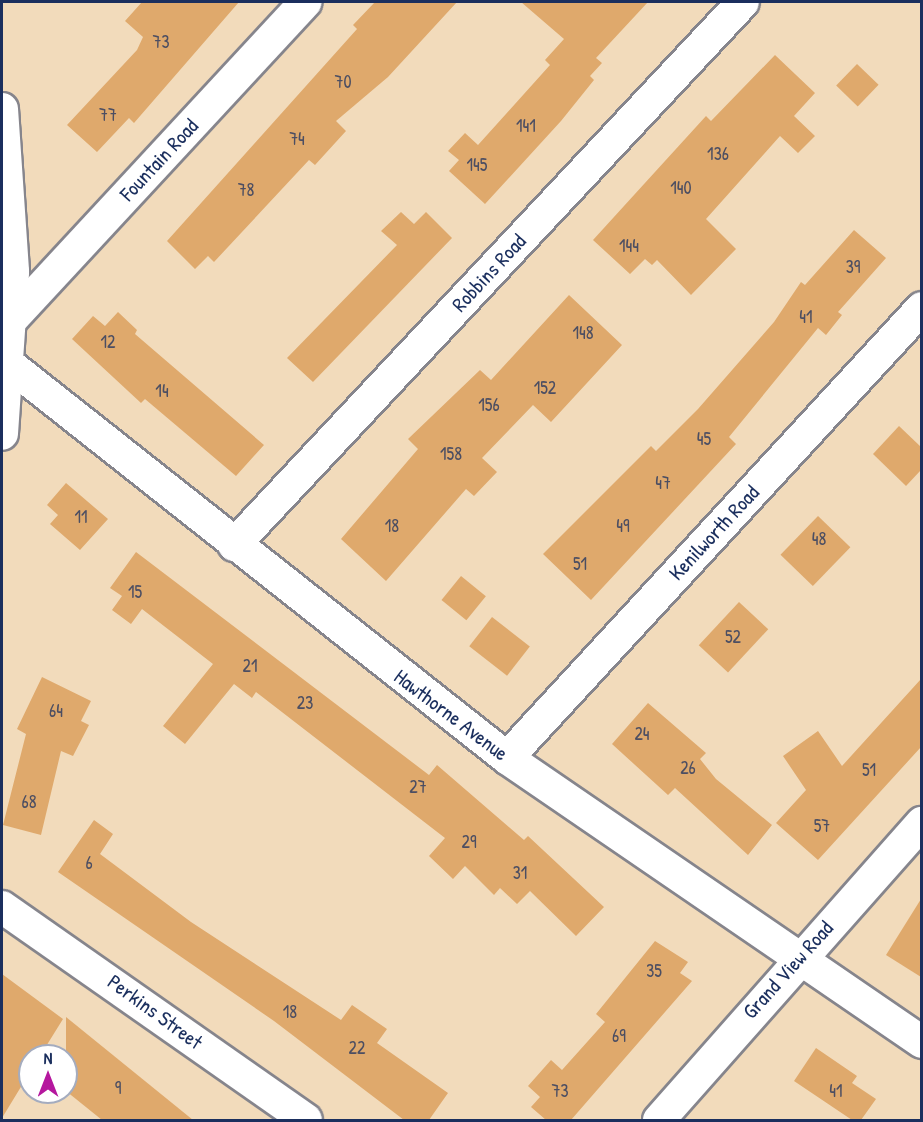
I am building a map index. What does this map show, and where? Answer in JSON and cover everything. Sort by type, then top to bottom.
[{"type":"street","name":"Fountain Road","points":[[12,319],[306,2]]},
{"type":"street","name":"Robbins Road","points":[[234,545],[743,2]]},
{"type":"street","points":[[2,110],[12,319],[5,362],[2,434]]},
{"type":"street","name":"Kenilworth Road","points":[[507,758],[921,308]]},
{"type":"street","name":"Hawthorne Avenue","points":[[5,362],[234,545],[507,758],[921,1042]]},
{"type":"street","name":"Grand View Road","points":[[659,1120],[799,957],[921,823]]},
{"type":"street","name":"Perkins Street","points":[[2,907],[306,1120]]},
{"type":"building","points":[[142,2],[239,2],[134,123],[129,118],[97,152],[67,125],[137,50],[143,37],[125,21]]},
{"type":"building","points":[[375,2],[457,2],[388,77],[336,121],[346,131],[315,165],[309,160],[214,262],[208,256],[195,269],[167,241],[357,29],[353,25]]},
{"type":"building","points":[[521,2],[648,2],[596,58],[602,63],[590,76],[594,80],[561,121],[485,204],[449,171],[459,160],[448,151],[465,133],[478,145],[550,65],[545,60],[564,39]]},
{"type":"building","points":[[775,55],[815,93],[794,116],[815,136],[798,153],[780,136],[706,219],[736,249],[691,295],[657,260],[652,265],[645,259],[630,274],[593,240],[706,116],[711,121]]},
{"type":"building","points":[[857,64],[879,85],[858,106],[836,86]]},
{"type":"building","points":[[401,212],[414,224],[426,212],[452,238],[313,382],[287,358],[397,245],[381,231]]},
{"type":"building","points":[[854,230],[886,258],[838,312],[842,315],[826,335],[818,328],[729,437],[736,444],[591,600],[543,554],[651,446],[656,451],[698,409],[774,322],[801,282],[805,285]]},
{"type":"building","points":[[569,295],[622,345],[551,422],[533,405],[482,458],[497,472],[474,496],[466,489],[386,581],[341,539],[418,449],[408,439],[480,370],[491,380]]},
{"type":"building","points":[[118,312],[137,330],[135,334],[264,445],[236,476],[145,399],[141,403],[72,339],[93,316],[105,326]]},
{"type":"building","points":[[899,426],[921,447],[921,470],[906,486],[873,454]]},
{"type":"building","points":[[66,483],[108,519],[80,550],[50,524],[58,515],[47,505]]},
{"type":"building","points":[[818,516],[850,547],[813,586],[780,555]]},
{"type":"building","points":[[136,552],[429,775],[437,765],[524,840],[528,836],[604,907],[576,936],[530,891],[517,904],[500,888],[494,895],[465,866],[453,879],[429,856],[445,838],[256,692],[252,698],[234,684],[185,744],[163,726],[213,664],[142,609],[131,624],[112,610],[122,596],[110,588]]},
{"type":"building","points":[[461,576],[486,596],[466,620],[441,600]]},
{"type":"building","points":[[739,602],[768,629],[728,672],[699,645]]},
{"type":"building","points":[[492,617],[530,647],[507,676],[469,646]]},
{"type":"building","points":[[42,677],[91,701],[81,721],[89,725],[73,756],[61,751],[41,835],[3,825],[26,734],[17,729]]},
{"type":"building","points":[[921,679],[921,747],[818,860],[776,823],[806,790],[783,756],[818,731],[842,766]]},
{"type":"building","points":[[648,703],[706,753],[700,759],[716,779],[772,825],[748,855],[675,788],[668,795],[612,744]]},
{"type":"building","points":[[94,820],[113,834],[100,854],[191,922],[341,1020],[352,1005],[387,1029],[377,1043],[448,1093],[429,1120],[404,1120],[274,1021],[58,872]]},
{"type":"building","points":[[921,899],[921,977],[886,955]]},
{"type":"building","points":[[655,941],[688,962],[680,973],[692,981],[571,1120],[546,1120],[531,1107],[540,1097],[528,1086],[551,1060],[562,1070],[605,1022],[596,1014]]},
{"type":"building","points":[[2,974],[63,1019],[47,1044],[18,1044],[18,1092],[2,1118]]},
{"type":"building","points":[[66,1017],[193,1120],[102,1120],[78,1101],[78,1044],[66,1044]]},
{"type":"building","points":[[816,1048],[857,1076],[852,1083],[876,1099],[861,1120],[852,1120],[794,1081]]}]
